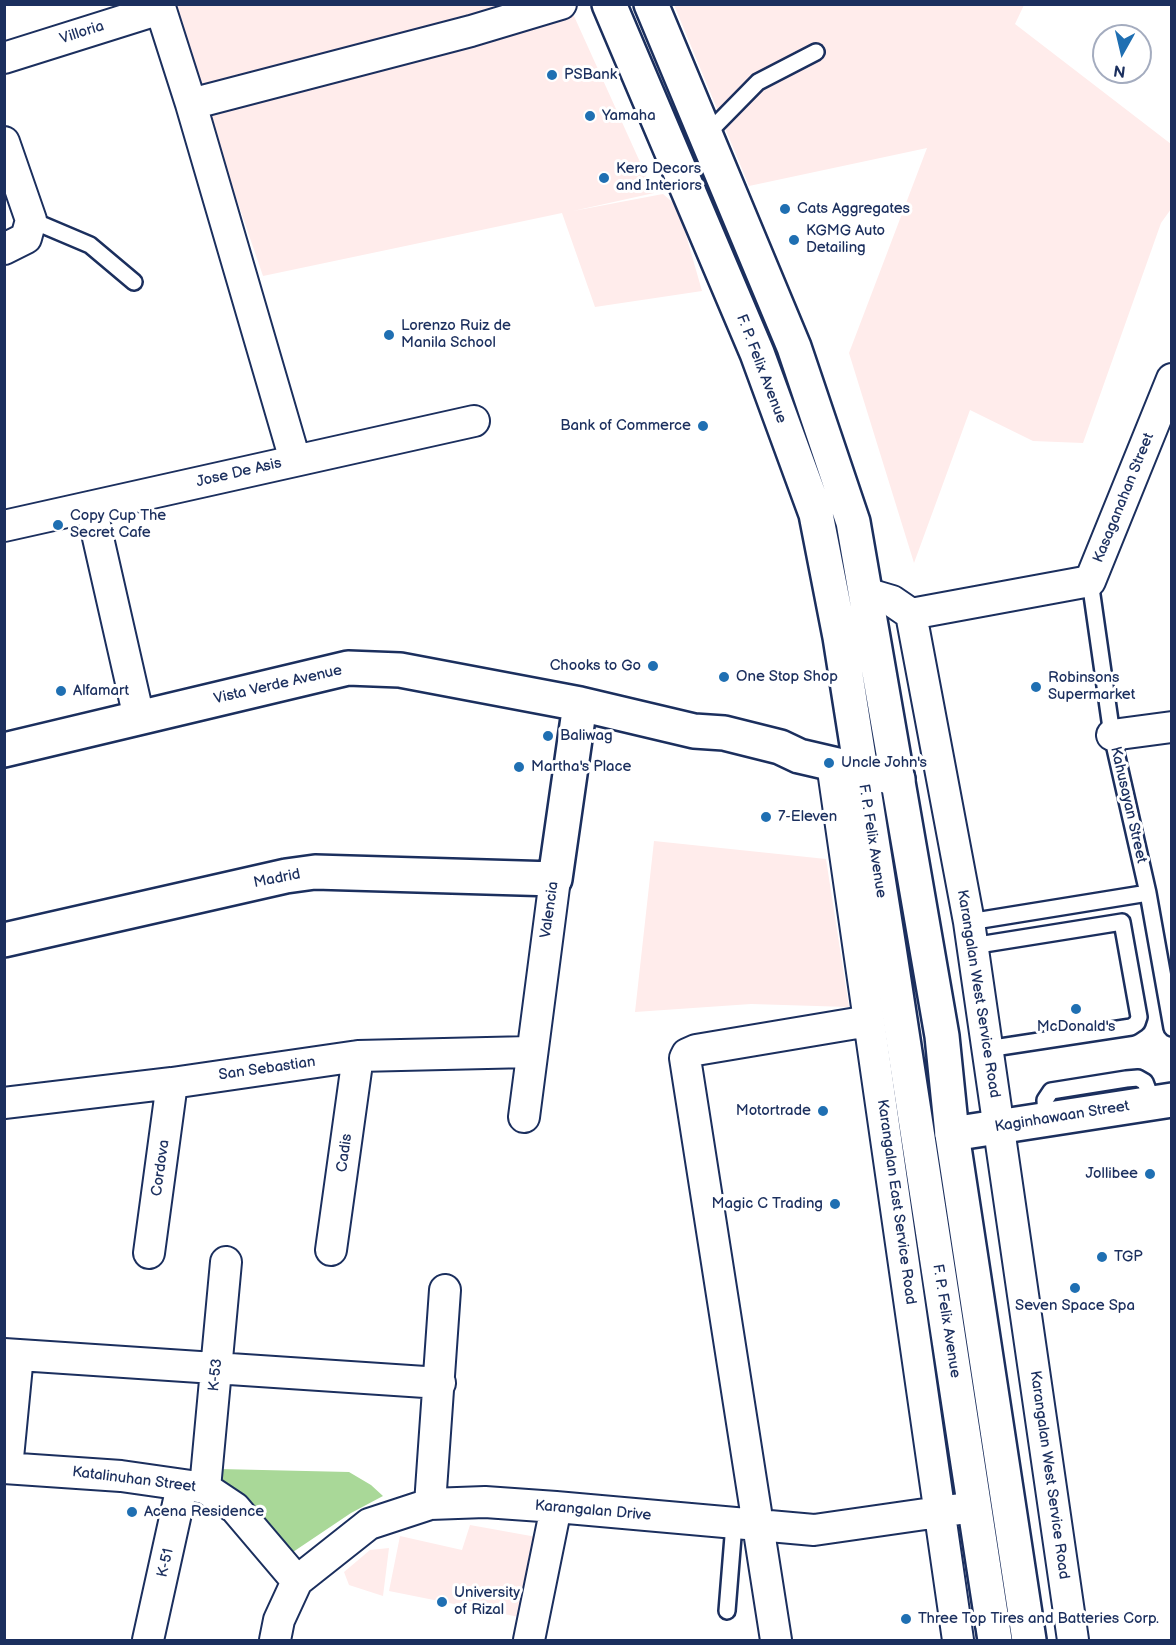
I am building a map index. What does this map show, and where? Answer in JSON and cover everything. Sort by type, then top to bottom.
[{"type":"main road","name":"F. P. Felix Avenue","points":[[609,4],[757,353],[816,514],[840,637],[846,766],[975,1506],[995,1641]]},
{"type":"main road","points":[[651,4],[804,371],[854,522],[942,1036],[952,1134],[1029,1641]]},
{"type":"main road","name":"Vista Verde Avenue","points":[[4,750],[348,668],[400,670],[580,704],[694,731],[724,733],[780,747],[799,756],[898,779]]},
{"type":"main road","name":"Valencia","points":[[555,879],[580,704]]},
{"type":"main road","name":"Madrid","points":[[4,940],[306,873],[555,879]]},
{"type":"main road","name":"Kaginhawaan Street","points":[[952,1134],[1162,1102]]},
{"type":"street","points":[[192,104],[471,31],[561,4]]},
{"type":"street","points":[[159,7],[192,104],[295,460]]},
{"type":"street","name":"Villoria","points":[[4,58],[159,7]]},
{"type":"street","points":[[4,142],[31,220],[26,238],[4,249]]},
{"type":"street","name":"Kasaganahan Street","points":[[911,614],[1090,582],[1172,379]]},
{"type":"street","name":"Jose De Asis","points":[[4,526],[474,421]]},
{"type":"street","points":[[91,507],[139,718]]},
{"type":"street","points":[[865,593],[892,601],[911,614]]},
{"type":"street","name":"Karangalan West Service Road","points":[[911,614],[970,934],[1073,1641]]},
{"type":"street","points":[[1112,735],[1172,727]]},
{"type":"street","name":"Karangalan East Service Road","points":[[846,766],[869,1021],[958,1641]]},
{"type":"street","name":"Valencia","points":[[524,1117],[530,1052],[555,879]]},
{"type":"street","points":[[776,1641],[746,1525],[685,1058],[687,1054],[696,1050],[869,1021]]},
{"type":"street","name":"San Sebastian","points":[[4,1103],[172,1083],[358,1056],[530,1052]]},
{"type":"street","name":"Cadis","points":[[331,1250],[358,1056]]},
{"type":"street","name":"Cordova","points":[[149,1253],[172,1083]]},
{"type":"street","name":"K-53","points":[[193,1487],[217,1368],[226,1262]]},
{"type":"street","points":[[430,1504],[445,1290]]},
{"type":"street","points":[[6,1468],[11,1354],[440,1383]]},
{"type":"street","name":"Katalinuhan Street","points":[[6,1468],[121,1476],[193,1487],[235,1508],[297,1581]]},
{"type":"street","name":"K-51","points":[[148,1641],[193,1487]]},
{"type":"street","name":"Karangalan Drive","points":[[274,1641],[279,1620],[297,1581],[369,1524],[430,1504],[485,1502],[814,1530],[975,1506]]},
{"type":"street","points":[[529,1641],[556,1507]]},
{"type":"lane","points":[[706,135],[758,82],[816,52]]},
{"type":"lane","points":[[31,220],[90,245],[134,282]]},
{"type":"lane","name":"Kahusayan Street","points":[[1090,582],[1112,735],[1148,893],[1172,1028]]},
{"type":"lane","points":[[970,934],[1148,893]]},
{"type":"lane","points":[[970,934],[1122,922],[1139,1017],[1137,1023],[1131,1027],[987,1049]]},
{"type":"lane","points":[[727,1611],[746,1525]]},
{"type":"shaded area","points":[[170,5],[569,5],[654,193],[573,211],[663,194],[678,207],[702,291],[595,307],[562,213],[263,276]]},
{"type":"shaded area","points":[[674,5],[1024,5],[1015,24],[1171,144],[1171,209],[1161,223],[1083,443],[1033,441],[970,410],[914,563],[849,353],[927,148],[749,186]]},
{"type":"shaded area","points":[[654,841],[826,859],[849,1007],[751,1004],[635,1012]]},
{"type":"shaded area","points":[[470,1525],[542,1538],[524,1618],[389,1591],[400,1536],[462,1550]]},
{"type":"shaded area","points":[[389,1548],[383,1596],[349,1585],[344,1572],[370,1550]]},
{"type":"green space","points":[[219,1469],[349,1472],[371,1485],[383,1496],[351,1513],[290,1554],[213,1480]]},
{"type":"place","name":"PSBank","points":[[552,75]]},
{"type":"place","name":"Yamaha","points":[[590,116]]},
{"type":"place","name":"Kero Decors and Interiors","points":[[604,178]]},
{"type":"place","name":"Cats Aggregates","points":[[785,209]]},
{"type":"place","name":"KGMG Auto Detailing","points":[[794,240]]},
{"type":"place","name":"Lorenzo Ruiz de Manila School","points":[[389,335]]},
{"type":"place","name":"Bank of Commerce","points":[[703,426]]},
{"type":"place","name":"Copy Cup The Secret Cafe","points":[[58,525]]},
{"type":"place","name":"Chooks to Go","points":[[653,666]]},
{"type":"place","name":"One Stop Shop","points":[[724,677]]},
{"type":"place","name":"Robinsons Supermarket","points":[[1036,687]]},
{"type":"place","name":"Alfamart","points":[[61,691]]},
{"type":"place","name":"Baliwag","points":[[548,736]]},
{"type":"place","name":"Uncle John's","points":[[829,763]]},
{"type":"place","name":"Martha's Place","points":[[519,767]]},
{"type":"place","name":"7-Eleven","points":[[766,817]]},
{"type":"place","name":"McDonald's","points":[[1076,1009]]},
{"type":"place","name":"Motortrade","points":[[823,1111]]},
{"type":"place","name":"Jollibee","points":[[1150,1174]]},
{"type":"place","name":"Magic C Trading","points":[[835,1204]]},
{"type":"place","name":"TGP","points":[[1102,1257]]},
{"type":"place","name":"Seven Space Spa","points":[[1075,1288]]},
{"type":"place","name":"Acena Residence","points":[[132,1512]]},
{"type":"place","name":"University of Rizal","points":[[442,1602]]},
{"type":"place","name":"Three Top Tires and Batteries Corp.","points":[[906,1619]]}]
